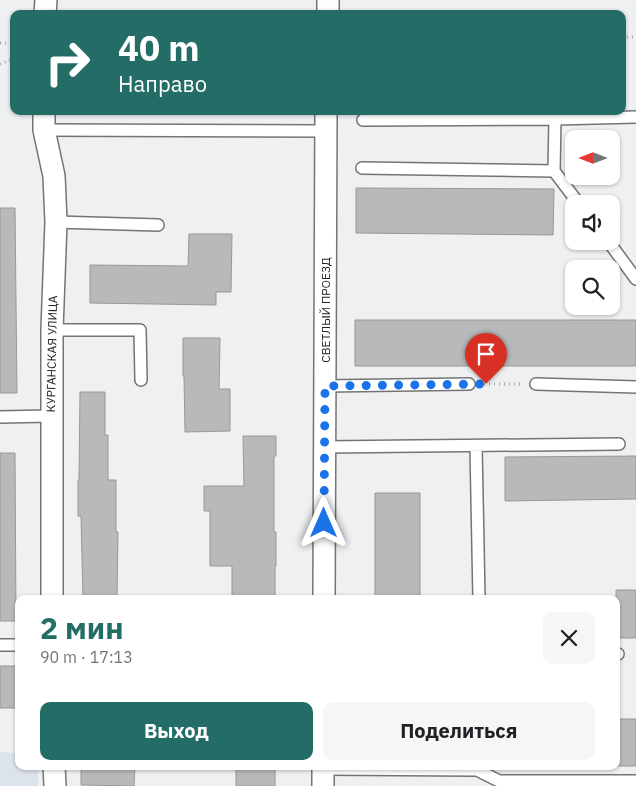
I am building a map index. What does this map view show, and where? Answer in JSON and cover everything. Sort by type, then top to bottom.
[{"type":"street","name":"КУРГАНСКАЯ УЛИЦА","points":[[44,121],[54,176],[56,222],[51,416],[52,595]]},
{"type":"street","name":"СВЕТЛЫЙ ПРОЕЗД","points":[[324,595],[326,121]]},
{"type":"street","points":[[54,770],[55,786]]},
{"type":"lane","points":[[363,120],[636,117]]},
{"type":"lane","points":[[555,118],[554,171],[572,195]]},
{"type":"lane","points":[[44,121],[326,121]]},
{"type":"lane","points":[[362,168],[554,171]]},
{"type":"lane","points":[[56,222],[158,225]]},
{"type":"lane","points":[[615,250],[636,279]]},
{"type":"lane","points":[[52,330],[140,330],[141,380]]},
{"type":"lane","points":[[325,386],[469,384]]},
{"type":"lane","points":[[536,384],[636,387]]},
{"type":"lane","points":[[0,417],[51,416]]},
{"type":"lane","points":[[325,447],[619,444]]},
{"type":"lane","points":[[476,446],[479,595]]},
{"type":"lane","points":[[0,645],[15,645]]},
{"type":"lane","points":[[323,774],[426,770]]},
{"type":"lane","points":[[480,770],[499,781],[636,781]]},
{"type":"path","points":[[469,384],[536,384]]},
{"type":"shaded area","points":[[0,752],[15,753],[15,770],[38,770],[38,786],[0,786]]},
{"type":"building","points":[[356,188],[554,189],[553,235],[356,233]]},
{"type":"building","points":[[0,208],[15,208],[17,393],[0,393]]},
{"type":"building","points":[[189,234],[232,234],[231,292],[216,292],[216,305],[90,303],[90,265],[188,266]]},
{"type":"building","points":[[355,320],[636,320],[636,366],[355,366]]},
{"type":"building","points":[[183,338],[220,338],[219,389],[230,389],[230,431],[185,432]]},
{"type":"building","points":[[80,392],[105,392],[105,435],[108,435],[108,480],[116,480],[116,532],[118,532],[117,595],[83,595],[81,516],[78,516]]},
{"type":"building","points":[[243,436],[276,436],[276,456],[274,456],[275,595],[232,595],[232,566],[210,566],[210,511],[204,511],[204,486],[244,486]]},
{"type":"building","points":[[0,453],[15,453],[15,621],[0,621]]},
{"type":"building","points":[[636,456],[636,499],[505,501],[505,457]]},
{"type":"building","points":[[375,493],[420,493],[420,595],[375,595]]},
{"type":"building","points":[[616,590],[636,590],[636,638],[620,638],[620,595],[616,595]]},
{"type":"building","points":[[0,666],[15,666],[15,708],[0,708]]},
{"type":"building","points":[[620,719],[636,719],[636,766],[620,766]]},
{"type":"building","points":[[81,770],[135,770],[134,786],[81,785]]},
{"type":"building","points":[[236,770],[275,770],[275,786],[236,786]]},
{"type":"route","points":[[324,523],[325,386],[486,384]]}]
